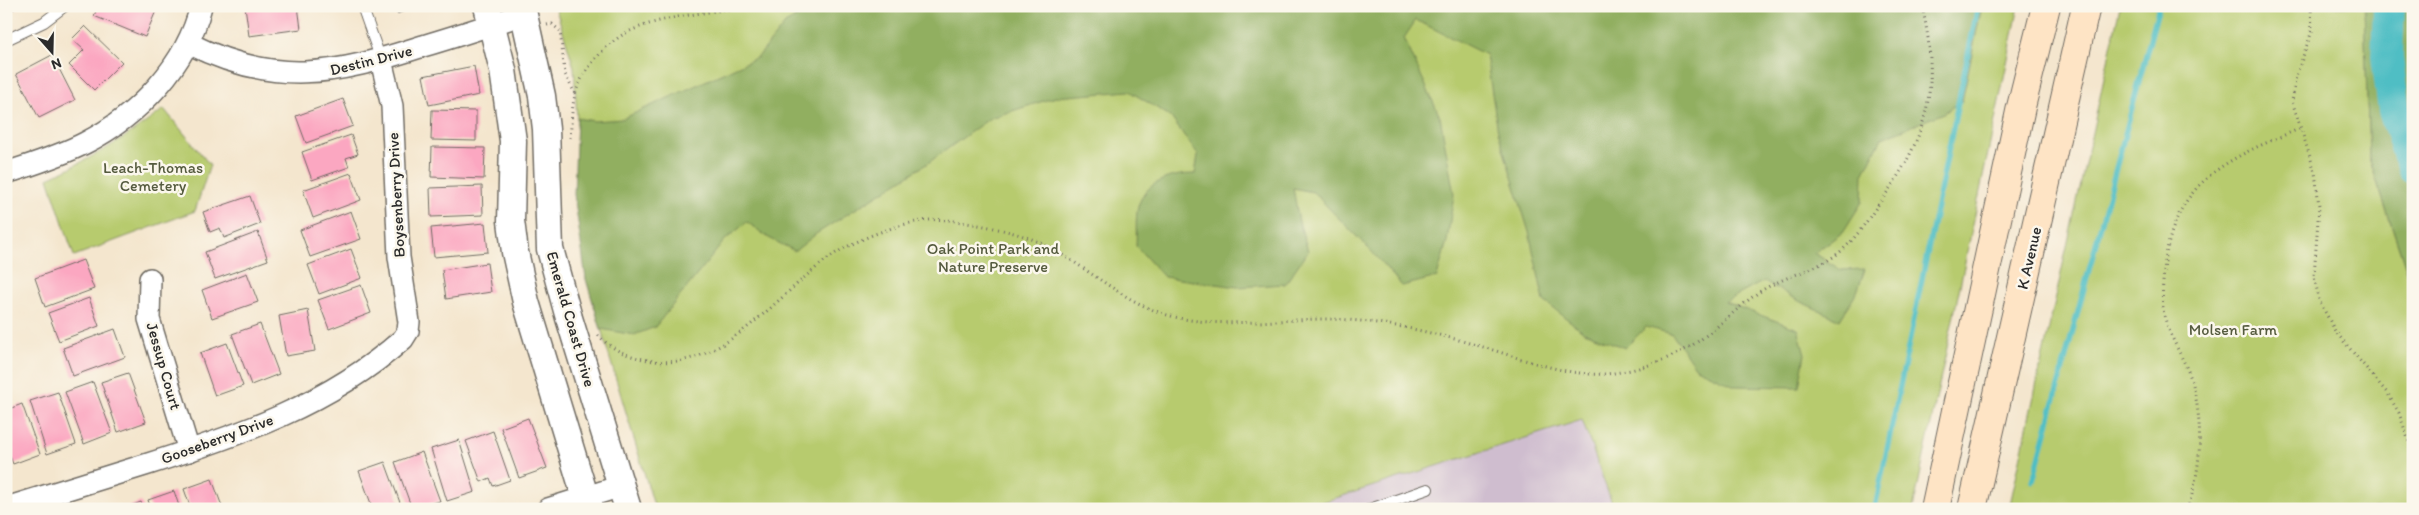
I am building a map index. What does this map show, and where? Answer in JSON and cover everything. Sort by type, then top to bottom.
[{"type":"main road","points":[[1935,509],[2021,107],[2046,6]]},
{"type":"main road","name":"K Avenue","points":[[1972,509],[2086,6]]},
{"type":"street","points":[[6,173],[67,152],[122,120],[162,81],[188,43],[201,6]]},
{"type":"street","name":"Destin Drive","points":[[188,43],[232,62],[279,72],[335,71],[380,60],[490,15],[523,10]]},
{"type":"street","name":"Emerald Coast Drive","points":[[523,10],[542,96],[546,129],[550,248],[566,310],[624,497]]},
{"type":"street","points":[[490,15],[503,70],[513,141],[511,221],[515,252],[526,302],[587,503]]},
{"type":"street","name":"Boysenberry Drive","points":[[380,60],[392,106],[399,256],[410,322],[408,331]]},
{"type":"street","name":"Jessup Court","points":[[150,279],[149,319],[189,451]]},
{"type":"street","name":"Gooseberry Drive","points":[[6,508],[38,504],[265,424],[319,397],[384,355],[403,339],[408,331]]},
{"type":"street","points":[[548,509],[624,497]]},
{"type":"lane","points":[[6,40],[44,22],[65,6]]},
{"type":"lane","points":[[362,6],[380,60]]},
{"type":"lane","points":[[1370,509],[1428,489]]},
{"type":"path","points":[[569,140],[575,95],[580,82],[595,57],[628,32],[671,19],[749,6]]},
{"type":"path","points":[[593,331],[608,345],[629,356],[665,364],[693,359],[724,344],[834,254],[874,235],[922,220],[943,219],[998,228],[1043,244],[1125,297],[1174,317],[1203,322],[1329,319],[1379,324],[1465,341],[1546,366],[1587,374],[1613,373],[1654,362],[1686,349],[1760,291],[1836,255],[1856,235],[1897,180],[1919,139],[1929,107],[1931,83],[1928,33],[1922,6]]},
{"type":"path","points":[[2311,6],[2312,31],[2296,76],[2292,101],[2315,172],[2318,206],[2314,276],[2319,300],[2334,331],[2388,394],[2399,413],[2413,453]]},
{"type":"path","points":[[2187,509],[2192,496],[2200,459],[2199,426],[2192,385],[2164,315],[2163,282],[2168,244],[2180,209],[2208,176],[2232,158],[2300,129]]},
{"type":"shaded area","points":[[1582,420],[1614,509],[1301,509]]},
{"type":"green space","name":"Oak Point Park and Nature Preserve","points":[[555,6],[2019,6],[1913,509],[1614,509],[1582,420],[1301,509],[655,509],[586,279],[574,67]]},
{"type":"green space","points":[[815,6],[1982,6],[1962,101],[1944,113],[1882,138],[1863,174],[1862,202],[1843,232],[1814,253],[1841,270],[1865,269],[1857,292],[1840,320],[1799,301],[1764,281],[1725,302],[1798,329],[1805,354],[1799,387],[1735,386],[1696,368],[1672,334],[1646,327],[1625,348],[1584,332],[1544,301],[1529,232],[1498,132],[1486,55],[1416,20],[1404,38],[1440,117],[1454,194],[1447,241],[1437,277],[1402,286],[1373,253],[1313,192],[1293,188],[1299,222],[1308,251],[1285,284],[1238,287],[1164,277],[1136,246],[1138,207],[1142,198],[1153,185],[1177,175],[1195,174],[1198,155],[1170,116],[1129,91],[1056,97],[990,118],[928,163],[816,234],[795,251],[769,238],[747,222],[725,240],[655,327],[634,335],[601,329],[586,279],[574,194],[577,118],[594,121],[622,119],[758,57],[785,24]]},
{"type":"green space","name":"Molsen Farm","points":[[2120,6],[2364,6],[2369,158],[2413,289],[2413,509],[2009,509]]},
{"type":"green space","points":[[2364,6],[2413,6],[2413,289],[2369,158]]},
{"type":"green space","name":"Leach-Thomas Cemetery","points":[[164,109],[210,165],[195,211],[74,256],[48,178],[109,147]]},
{"type":"building","points":[[6,6],[22,6],[6,12]]},
{"type":"building","points":[[98,6],[158,6],[145,37],[94,16]]},
{"type":"building","points":[[245,6],[298,6],[301,29],[249,36]]},
{"type":"building","points":[[394,6],[417,6],[397,14]]},
{"type":"building","points":[[85,26],[122,62],[94,90],[69,65],[84,50],[72,39]]},
{"type":"building","points":[[52,55],[75,100],[39,118],[16,74]]},
{"type":"building","points":[[474,66],[479,95],[429,105],[423,76]]},
{"type":"building","points":[[343,99],[353,126],[306,143],[296,116]]},
{"type":"building","points":[[432,110],[476,111],[476,141],[431,140]]},
{"type":"building","points":[[6,118],[10,128],[6,129]]},
{"type":"building","points":[[351,135],[358,154],[346,158],[349,167],[312,180],[302,152]]},
{"type":"building","points":[[432,147],[485,148],[484,179],[431,177]]},
{"type":"building","points":[[351,173],[361,200],[313,218],[303,190]]},
{"type":"building","points":[[482,186],[483,215],[431,217],[430,188]]},
{"type":"building","points":[[250,196],[260,224],[224,238],[220,228],[210,232],[203,212]]},
{"type":"building","points":[[351,211],[361,239],[310,257],[300,230]]},
{"type":"building","points":[[485,223],[488,252],[434,257],[431,228]]},
{"type":"building","points":[[258,232],[268,260],[215,279],[205,252]]},
{"type":"building","points":[[351,249],[362,278],[319,294],[308,265]]},
{"type":"building","points":[[83,260],[94,289],[45,307],[35,278]]},
{"type":"building","points":[[487,263],[491,292],[446,299],[442,270]]},
{"type":"building","points":[[247,273],[258,302],[212,318],[202,290]]},
{"type":"building","points":[[361,285],[371,313],[329,329],[318,300]]},
{"type":"building","points":[[89,298],[99,326],[59,341],[48,313]]},
{"type":"building","points":[[308,310],[315,351],[286,356],[279,316]]},
{"type":"building","points":[[260,324],[279,374],[251,385],[232,334]]},
{"type":"building","points":[[115,329],[125,357],[73,376],[63,348]]},
{"type":"building","points":[[227,343],[243,386],[215,396],[200,353]]},
{"type":"building","points":[[128,373],[146,422],[118,432],[101,382]]},
{"type":"building","points":[[93,382],[112,433],[84,444],[65,392]]},
{"type":"building","points":[[58,392],[76,444],[47,454],[30,401]]},
{"type":"building","points":[[22,404],[40,454],[13,464],[6,446],[6,410]]},
{"type":"building","points":[[528,418],[547,468],[519,478],[501,428]]},
{"type":"building","points":[[493,431],[510,480],[493,486],[490,478],[481,482],[466,441]]},
{"type":"building","points":[[459,440],[475,492],[447,501],[431,449]]},
{"type":"building","points":[[422,452],[440,501],[412,509],[395,462]]},
{"type":"building","points":[[385,462],[402,508],[399,509],[373,509],[359,471]]},
{"type":"building","points":[[212,479],[223,509],[191,509],[184,489]]},
{"type":"building","points":[[174,491],[180,509],[151,509],[148,500]]},
{"type":"building","points":[[141,502],[144,509],[123,509]]},
{"type":"waterway","points":[[1875,508],[1978,6]]},
{"type":"waterway","points":[[2033,481],[2159,6]]},
{"type":"waterway","points":[[2389,6],[2387,57],[2394,111],[2413,168]]}]
